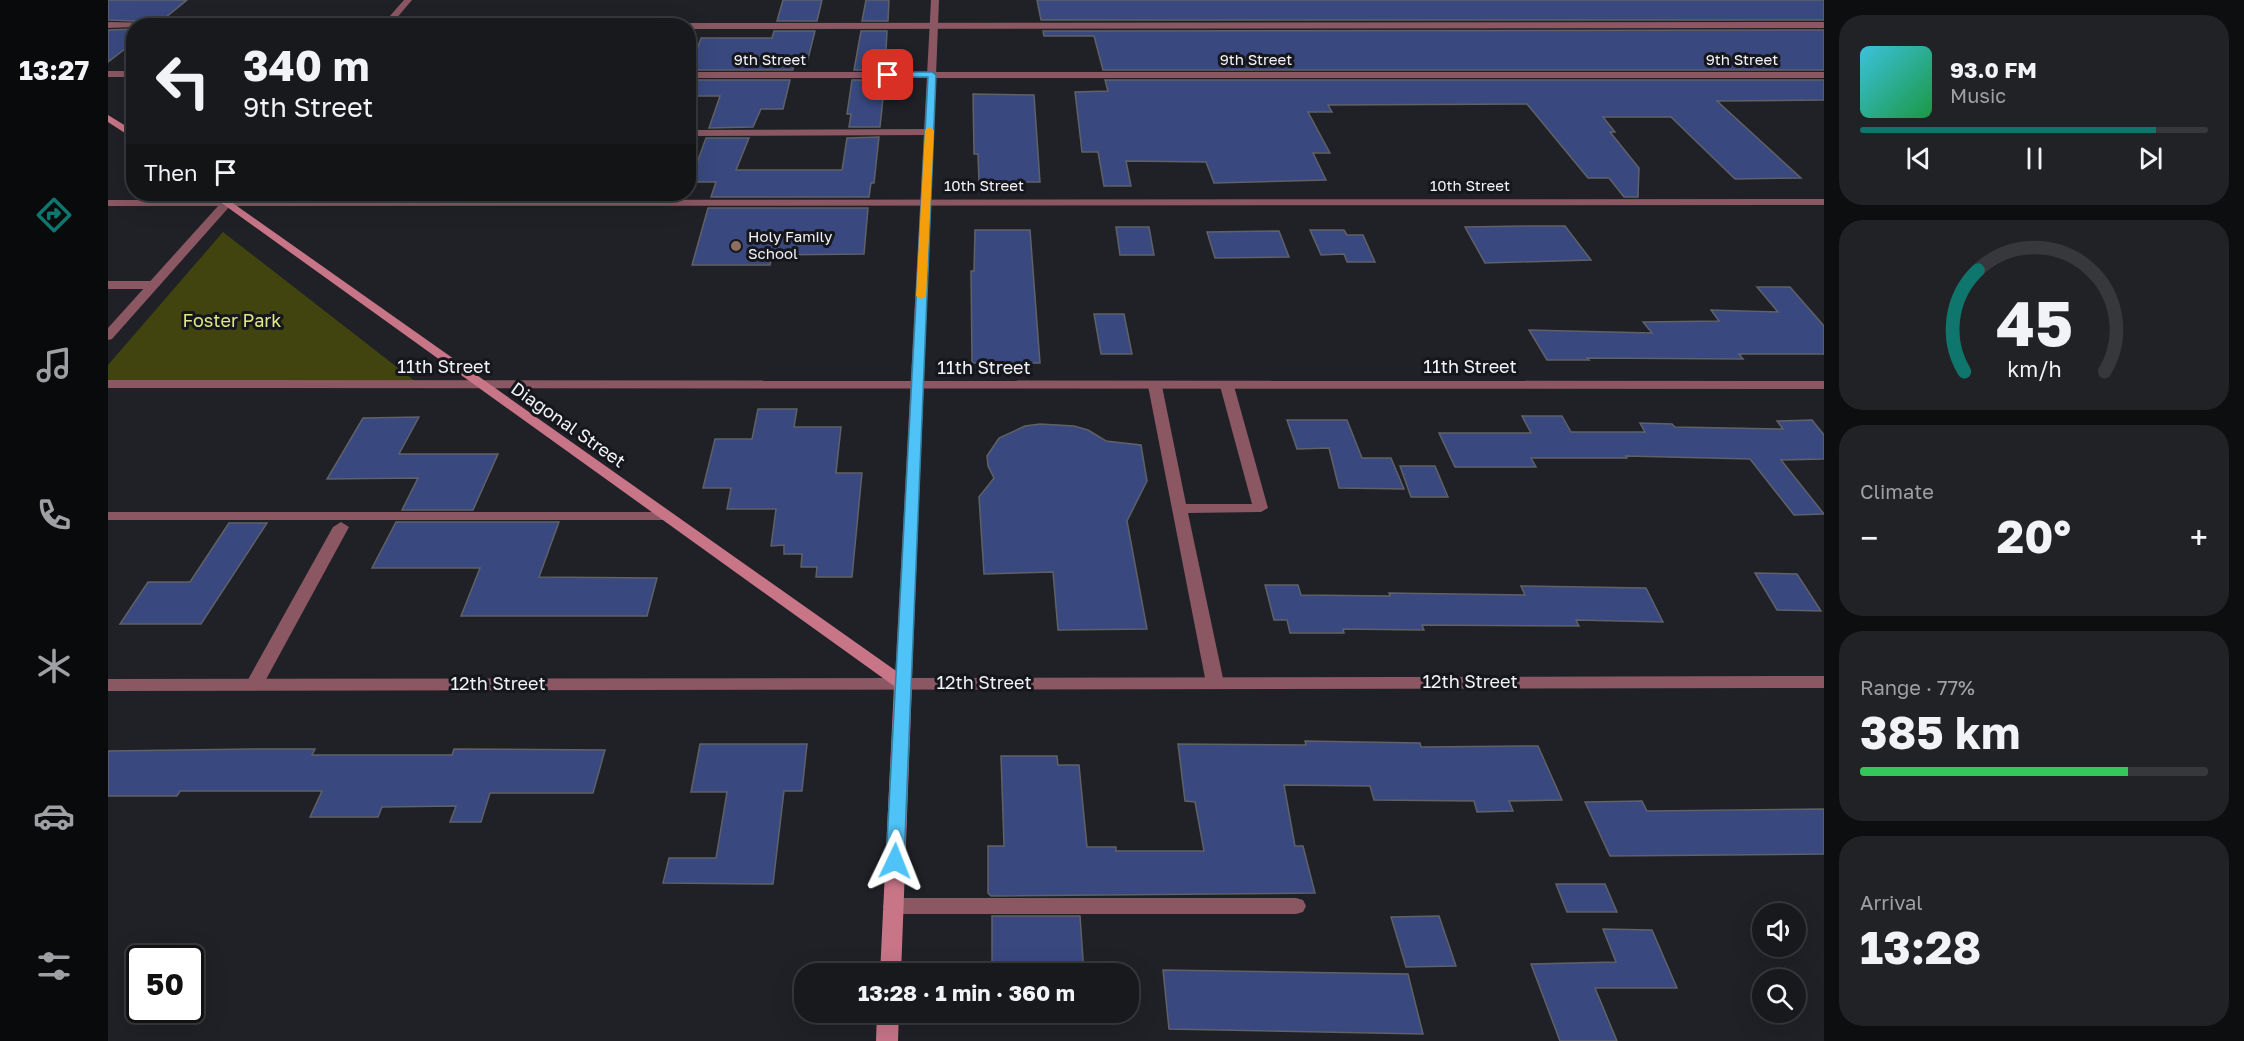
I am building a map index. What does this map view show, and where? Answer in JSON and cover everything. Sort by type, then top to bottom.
[{"type":"main road","points":[[110,122],[126,131]]},
{"type":"main road","name":"Diagonal Street","points":[[235,201],[480,385],[903,684]]},
{"type":"main road","points":[[890,963],[903,684]]},
{"type":"main road","points":[[887,1041],[888,1023]]},
{"type":"street","points":[[392,18],[408,0]]},
{"type":"street","points":[[903,684],[934,0]]},
{"type":"street","points":[[108,25],[126,25]]},
{"type":"street","points":[[696,26],[1824,26]]},
{"type":"street","points":[[108,74],[126,74]]},
{"type":"street","name":"9th Street","points":[[696,75],[1824,75]]},
{"type":"street","points":[[696,133],[929,132]]},
{"type":"street","name":"10th Street","points":[[696,200],[1824,202]]},
{"type":"street","name":"10th Street","points":[[108,202],[139,201]]},
{"type":"street","points":[[108,336],[228,201]]},
{"type":"street","points":[[108,285],[154,285]]},
{"type":"street","name":"11th Street","points":[[108,384],[1824,385]]},
{"type":"street","points":[[1155,386],[1215,683]]},
{"type":"street","points":[[1180,509],[1261,508],[1227,386]]},
{"type":"street","points":[[108,516],[666,516]]},
{"type":"street","points":[[254,685],[341,527]]},
{"type":"street","name":"12th Street","points":[[108,685],[1824,681]]},
{"type":"street","points":[[893,906],[1296,906]]},
{"type":"green space","name":"Foster Park","points":[[223,232],[420,385],[108,384],[108,365]]},
{"type":"building","points":[[108,0],[187,0],[165,18],[108,20]]},
{"type":"building","points":[[783,0],[822,0],[817,21],[777,21]]},
{"type":"building","points":[[866,0],[889,0],[888,21],[862,21]]},
{"type":"building","points":[[1037,0],[1824,0],[1824,20],[1041,20]]},
{"type":"building","points":[[126,29],[126,48],[108,62],[108,30]]},
{"type":"building","points":[[1824,30],[1824,70],[1103,70],[1094,36],[1044,36],[1043,31]]},
{"type":"building","points":[[774,31],[815,31],[808,59],[795,59],[793,70],[696,70],[696,53],[701,38],[772,38]]},
{"type":"building","points":[[861,31],[887,31],[885,70],[854,70]]},
{"type":"building","points":[[696,80],[790,80],[783,109],[761,109],[753,127],[709,128],[720,96],[696,96]]},
{"type":"building","points":[[852,80],[885,80],[880,127],[849,127],[851,114],[847,114]]},
{"type":"building","points":[[1105,80],[1824,80],[1824,100],[1717,101],[1801,178],[1735,179],[1671,117],[1603,117],[1615,132],[1610,132],[1639,168],[1638,197],[1624,197],[1609,178],[1588,178],[1527,104],[1328,105],[1332,112],[1308,112],[1330,153],[1313,153],[1326,180],[1214,183],[1206,162],[1126,161],[1131,186],[1104,186],[1098,152],[1082,152],[1075,92],[1108,91]]},
{"type":"building","points":[[973,94],[1034,95],[1040,182],[979,182],[978,154],[974,154]]},
{"type":"building","points":[[879,137],[874,183],[871,183],[869,197],[711,197],[716,182],[696,182],[696,166],[706,138],[749,138],[736,170],[842,170],[847,138]]},
{"type":"building","name":"Holy Family School","points":[[708,208],[868,208],[864,254],[772,255],[770,265],[692,265]]},
{"type":"building","points":[[1565,226],[1591,260],[1485,263],[1465,227]]},
{"type":"building","points":[[1116,227],[1149,227],[1154,255],[1120,255]]},
{"type":"building","points":[[975,230],[1030,230],[1040,363],[972,363],[971,271],[974,271]]},
{"type":"building","points":[[1310,230],[1344,230],[1347,235],[1363,235],[1375,262],[1347,262],[1344,254],[1321,255]]},
{"type":"building","points":[[1279,231],[1289,257],[1215,258],[1207,232]]},
{"type":"building","points":[[1757,287],[1790,287],[1824,326],[1824,354],[1739,354],[1743,359],[1547,360],[1529,330],[1652,333],[1643,322],[1719,321],[1711,310],[1778,312]]},
{"type":"building","points":[[1094,314],[1124,314],[1132,354],[1101,354]]},
{"type":"building","points":[[758,409],[797,409],[794,427],[841,427],[836,473],[862,473],[852,577],[816,577],[817,567],[801,567],[802,554],[784,554],[784,545],[771,546],[776,509],[727,509],[731,488],[703,488],[715,439],[752,439]]},
{"type":"building","points":[[1522,416],[1562,416],[1571,432],[1645,432],[1640,423],[1672,424],[1675,427],[1783,429],[1777,421],[1812,420],[1824,435],[1824,459],[1781,460],[1824,514],[1794,515],[1750,459],[1626,456],[1627,458],[1531,458],[1536,467],[1455,467],[1439,433],[1531,433]]},
{"type":"building","points":[[419,417],[399,454],[498,454],[473,510],[402,510],[418,478],[327,479],[363,418]]},
{"type":"building","points":[[1287,420],[1347,420],[1362,458],[1391,458],[1404,489],[1339,488],[1329,448],[1297,449]]},
{"type":"building","points":[[1040,424],[1074,426],[1088,430],[1106,441],[1141,445],[1147,481],[1127,521],[1147,629],[1058,630],[1053,572],[984,574],[979,497],[994,478],[988,466],[987,456],[999,438],[1025,426]]},
{"type":"building","points":[[1400,466],[1435,466],[1448,497],[1411,497]]},
{"type":"building","points":[[396,522],[559,522],[539,577],[657,578],[647,616],[461,616],[480,568],[372,568]]},
{"type":"building","points":[[229,523],[267,523],[201,624],[120,624],[148,582],[190,582]]},
{"type":"building","points":[[1755,573],[1797,574],[1821,611],[1777,610]]},
{"type":"building","points":[[1265,585],[1298,585],[1301,595],[1390,596],[1389,593],[1525,595],[1521,586],[1646,588],[1663,622],[1576,620],[1579,626],[1422,625],[1424,630],[1343,629],[1344,633],[1290,633],[1287,620],[1274,620]]},
{"type":"building","points":[[1305,741],[1420,743],[1421,747],[1538,746],[1562,800],[1509,801],[1513,811],[1477,812],[1474,801],[1374,800],[1370,786],[1284,785],[1295,846],[1303,846],[1315,893],[991,896],[988,893],[988,846],[1004,846],[1001,756],[1057,756],[1058,765],[1079,765],[1087,847],[1116,847],[1116,851],[1204,851],[1195,802],[1185,801],[1178,744],[1306,745]]},
{"type":"building","points":[[700,744],[807,744],[802,791],[784,791],[773,884],[663,883],[669,858],[716,858],[727,792],[691,792]]},
{"type":"building","points":[[315,749],[312,755],[452,755],[454,749],[605,750],[593,793],[490,793],[481,822],[450,822],[456,806],[382,807],[378,817],[310,817],[322,791],[180,791],[177,796],[108,796],[108,751]]},
{"type":"building","points":[[1642,801],[1647,811],[1824,809],[1824,854],[1610,856],[1585,802]]},
{"type":"building","points":[[1556,884],[1605,884],[1617,912],[1567,912]]},
{"type":"building","points":[[992,916],[1080,916],[1083,963],[992,963]]},
{"type":"building","points":[[1439,916],[1456,966],[1406,967],[1391,917]]},
{"type":"building","points":[[1603,929],[1652,930],[1677,988],[1595,988],[1617,1041],[1560,1041],[1531,964],[1616,962]]},
{"type":"building","points":[[1163,970],[1408,974],[1423,1034],[1169,1029]]},
{"type":"slow traffic","points":[[921,296],[929,130]]},
{"type":"place","name":"Holy Family School","points":[[736,246]]},
{"type":"route","points":[[888,75],[932,75],[895,861]]}]
